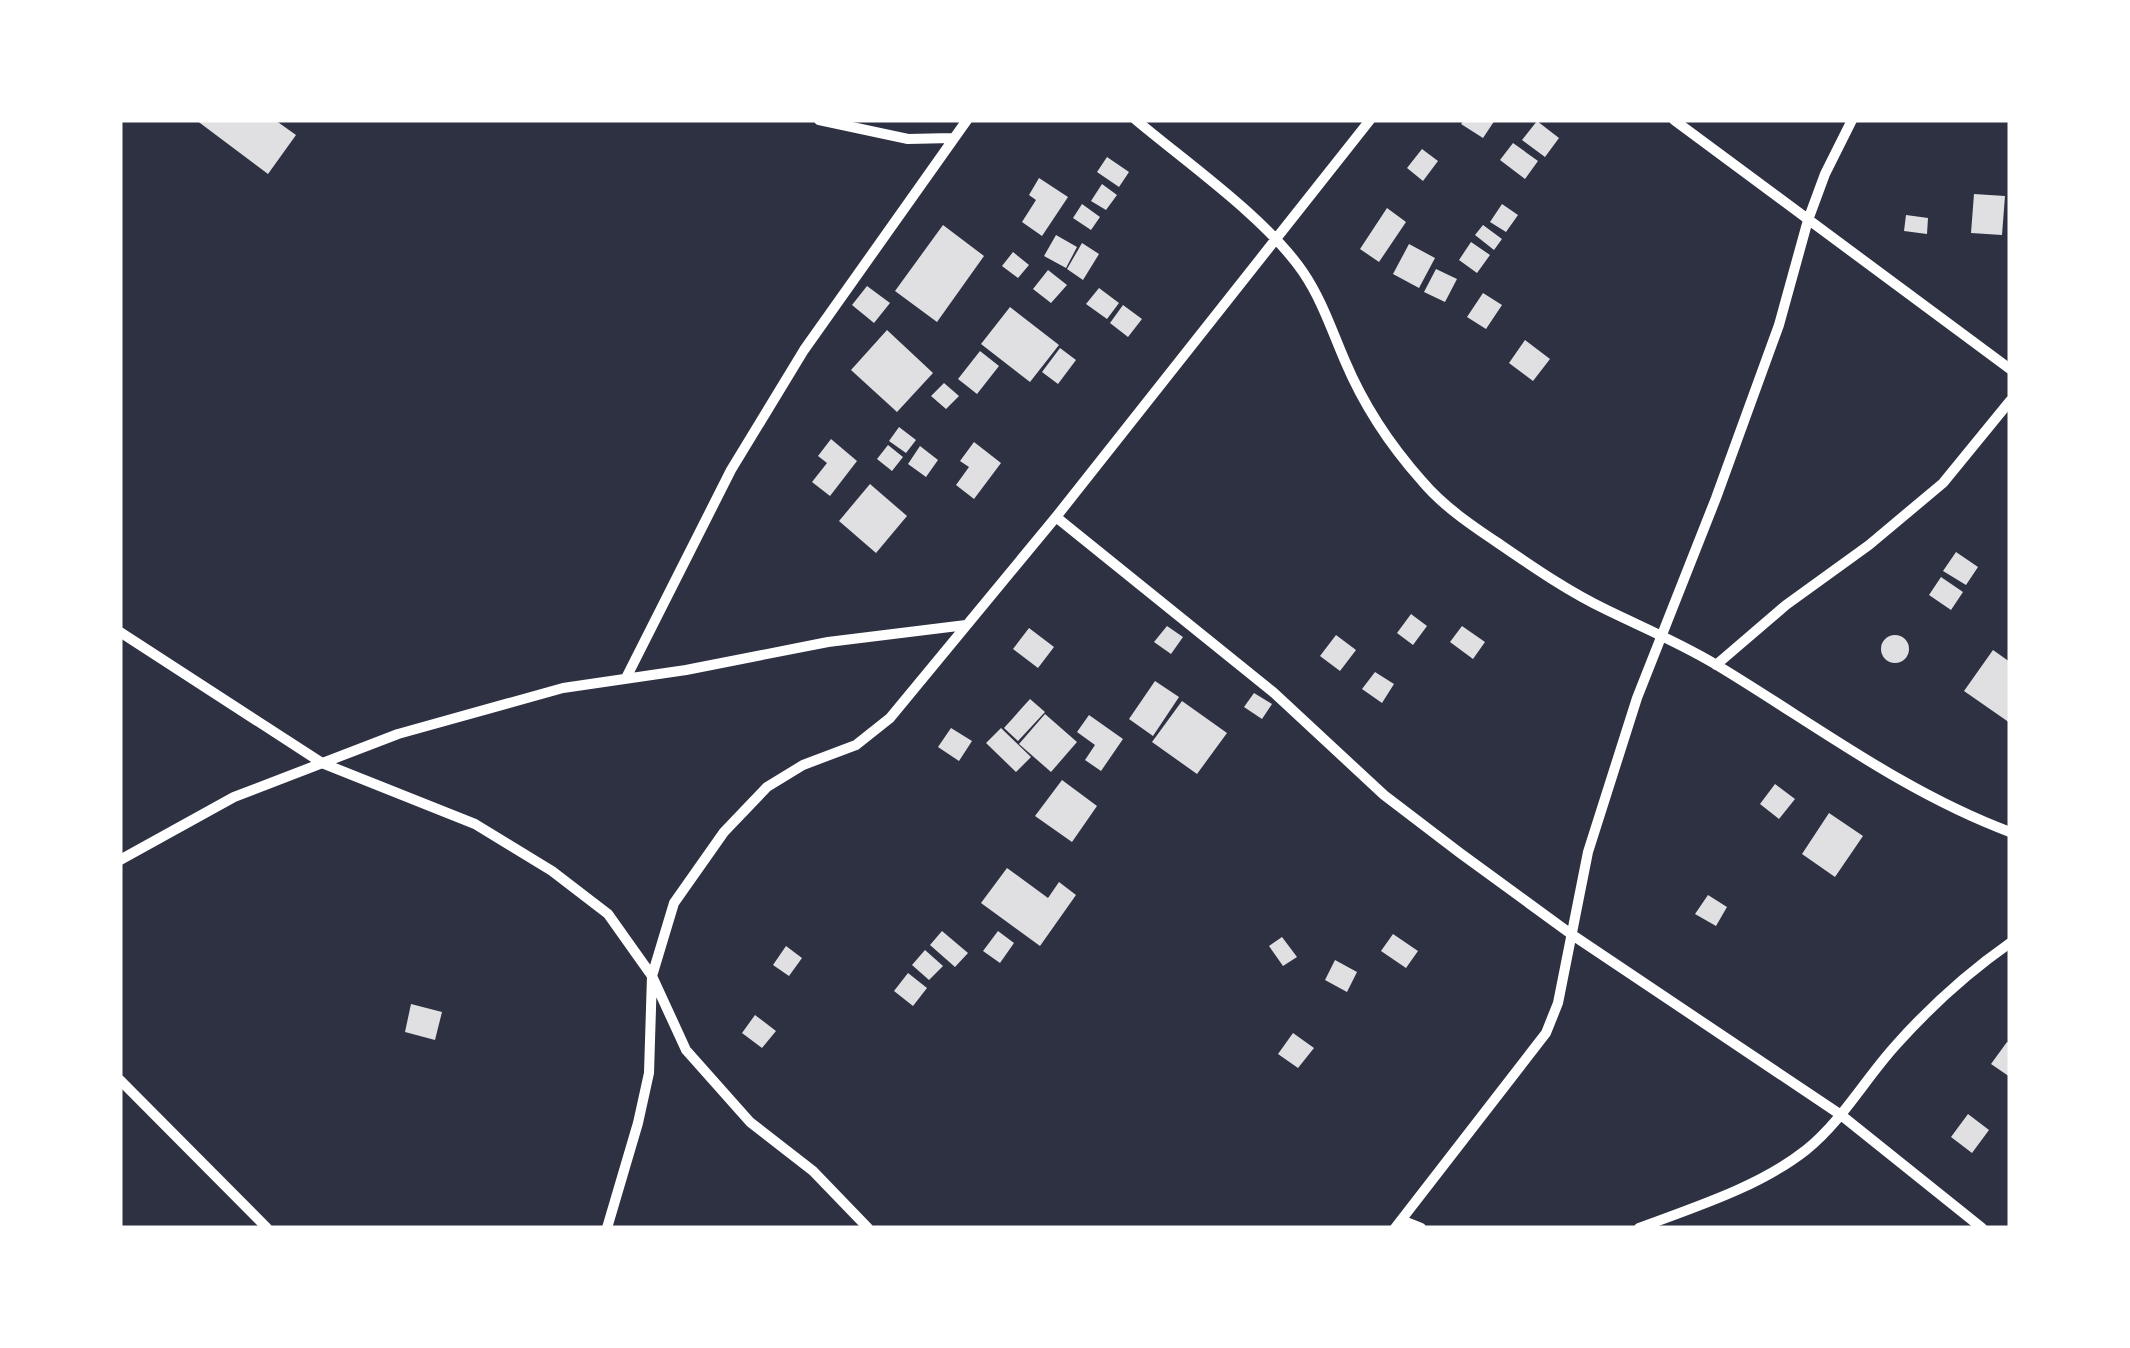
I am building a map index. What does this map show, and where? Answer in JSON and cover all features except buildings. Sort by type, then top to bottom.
[{"type":"street","points":[[819,120],[908,139],[952,138]]},
{"type":"street","points":[[626,678],[740,455],[804,350],[967,120]]},
{"type":"street","points":[[1136,120],[1276,239],[1303,272],[1324,308],[1378,429],[1424,485],[1467,522],[1543,574],[1716,665],[1918,792],[1960,814],[2010,832]]},
{"type":"street","points":[[607,1228],[649,1073],[652,976],[674,903],[724,832],[766,788],[804,766],[856,745],[890,718],[1056,517],[1370,120]]},
{"type":"street","points":[[1674,120],[2010,369]]},
{"type":"street","points":[[1422,1228],[1398,1224],[1546,1033],[1558,1003],[1588,852],[1637,698],[1779,325],[1824,174],[1852,120]]},
{"type":"street","points":[[1716,665],[1786,605],[1869,545],[1943,484],[2010,401]]},
{"type":"street","points":[[1056,517],[1273,692],[1384,795],[1571,934],[1840,1115],[1982,1228]]},
{"type":"street","points":[[120,860],[234,797],[416,729],[563,688],[686,670],[828,642],[967,625]]},
{"type":"street","points":[[120,632],[322,764],[352,772],[475,824],[552,871],[608,914],[652,976],[686,1050],[750,1122],[813,1171],[868,1228]]},
{"type":"street","points":[[1640,1228],[1764,1176],[1806,1150],[1840,1115],[1896,1044],[2010,942]]},
{"type":"street","points":[[120,1080],[266,1228]]}]
